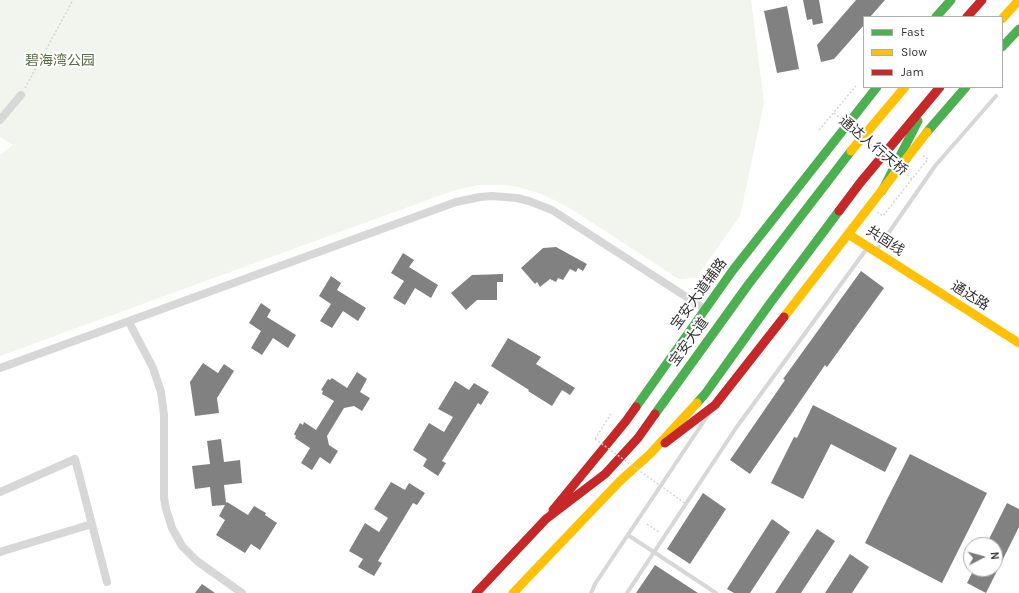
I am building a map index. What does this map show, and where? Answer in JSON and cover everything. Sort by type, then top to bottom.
[{"type":"main road","points":[[937,16],[951,0]]},
{"type":"main road","points":[[968,16],[982,0]]},
{"type":"main road","points":[[1003,18],[1019,0]]},
{"type":"main road","points":[[1003,46],[1019,29]]},
{"type":"main road","name":"宝安大道辅路","points":[[546,520],[626,421],[733,270],[877,88]]},
{"type":"main road","name":"宝安大道","points":[[476,593],[546,520],[605,474],[638,438],[748,285],[840,164],[904,88]]},
{"type":"main road","points":[[650,454],[705,394],[771,302],[860,183],[939,88]]},
{"type":"main road","points":[[513,593],[620,481],[650,454],[715,405],[882,191],[923,136],[965,88]]},
{"type":"main road","points":[[882,191],[930,98]]},
{"type":"main road","name":"共固线","points":[[848,234],[906,272]]},
{"type":"main road","name":"通达路","points":[[906,272],[1019,343]]},
{"type":"street","points":[[0,120],[21,95]]},
{"type":"street","points":[[0,368],[130,322],[456,202],[480,196],[504,196],[529,201],[552,210],[705,309]]},
{"type":"street","points":[[130,322],[153,368],[161,392],[164,415],[164,498],[172,528],[182,546],[196,561],[242,593]]},
{"type":"street","points":[[0,492],[75,459],[107,582]]},
{"type":"street","points":[[0,552],[92,524]]},
{"type":"lane","points":[[627,593],[736,428],[935,166],[996,96]]},
{"type":"lane","points":[[591,593],[595,584],[715,405]]},
{"type":"lane","points":[[628,535],[716,593]]},
{"type":"path","points":[[21,95],[73,0]]},
{"type":"path","points":[[819,130],[856,86]]},
{"type":"path","name":"通达人行天桥","points":[[834,113],[912,179]]},
{"type":"path","points":[[877,212],[883,216],[925,163],[928,159],[921,154]]},
{"type":"path","points":[[611,414],[595,439],[686,504]]},
{"type":"path","points":[[647,524],[664,536]]},
{"type":"green space","name":"碧海湾公园","points":[[0,0],[751,0],[764,103],[740,216],[696,278],[679,279],[568,207],[544,195],[519,187],[505,185],[478,185],[452,191],[0,356],[0,155],[13,145],[0,137]]},
{"type":"building","points":[[803,0],[819,0],[823,23],[813,25],[812,19],[807,20]]},
{"type":"building","points":[[856,0],[885,0],[871,16],[863,16],[863,26],[834,59],[821,62],[817,45]]},
{"type":"building","points":[[787,6],[799,69],[777,73],[764,11]]},
{"type":"building","points":[[556,247],[587,264],[583,271],[578,268],[576,272],[570,269],[563,280],[558,278],[556,282],[550,279],[540,287],[537,282],[535,284],[521,268],[543,248]]},
{"type":"building","points":[[403,253],[414,260],[409,267],[438,285],[431,298],[415,288],[405,305],[393,298],[404,281],[391,273]]},
{"type":"building","points":[[861,271],[884,288],[827,367],[825,365],[750,474],[730,460],[785,380],[783,379]]},
{"type":"building","points":[[503,274],[503,282],[497,282],[497,300],[477,300],[466,310],[451,293],[472,275]]},
{"type":"building","points":[[331,276],[341,283],[337,290],[366,308],[358,321],[343,311],[332,328],[320,321],[331,304],[319,296]]},
{"type":"building","points":[[261,303],[271,310],[267,317],[296,335],[288,348],[273,338],[262,355],[251,348],[261,331],[249,323]]},
{"type":"building","points":[[508,338],[541,357],[536,364],[575,388],[570,395],[562,390],[552,406],[491,366]]},
{"type":"building","points":[[203,363],[218,373],[224,364],[234,371],[217,398],[219,413],[195,416],[190,382]]},
{"type":"building","points":[[357,372],[367,379],[360,392],[370,398],[362,411],[354,406],[344,408],[327,436],[329,445],[338,451],[330,464],[320,457],[312,470],[301,463],[310,448],[295,438],[296,436],[294,434],[300,423],[303,425],[304,422],[316,430],[334,401],[322,394],[323,391],[321,390],[328,379],[330,380],[332,378],[347,388]]},
{"type":"building","points":[[455,381],[469,390],[474,383],[489,392],[481,405],[478,403],[442,461],[446,463],[438,476],[423,466],[427,459],[413,450],[429,423],[444,432],[453,417],[438,409]]},
{"type":"building","points":[[813,405],[897,448],[885,472],[831,444],[803,499],[771,483],[794,437],[797,438]]},
{"type":"building","points":[[221,439],[224,462],[240,460],[242,483],[224,485],[226,503],[227,502],[248,515],[254,506],[266,513],[265,515],[277,523],[260,550],[251,544],[245,553],[216,535],[225,520],[219,516],[225,505],[212,506],[210,487],[195,489],[192,466],[210,464],[207,441]]},
{"type":"building","points":[[910,454],[987,493],[965,537],[963,537],[963,541],[942,583],[865,543]]},
{"type":"building","points":[[391,482],[405,490],[409,483],[425,493],[417,505],[413,503],[378,561],[382,563],[374,576],[358,567],[363,559],[349,551],[365,523],[379,532],[388,518],[374,509]]},
{"type":"building","points":[[703,493],[726,509],[690,564],[667,549]]},
{"type":"building","points":[[1007,503],[1019,509],[1019,527],[1003,559],[1003,537],[990,537]]},
{"type":"building","points":[[772,519],[790,532],[750,593],[734,593],[727,589]]},
{"type":"building","points":[[817,529],[835,541],[801,593],[775,593]]},
{"type":"building","points":[[850,554],[869,567],[852,593],[825,593]]},
{"type":"building","points":[[655,565],[698,593],[636,593]]},
{"type":"building","points":[[970,577],[994,577],[986,593],[967,583]]},
{"type":"building","points":[[202,584],[215,593],[195,593]]},
{"type":"traffic: fast","points":[[937,16],[951,0]]},
{"type":"traffic: fast","points":[[1003,46],[1019,29]]},
{"type":"traffic: fast","points":[[636,407],[733,270],[876,88]]},
{"type":"traffic: fast","points":[[927,132],[965,88]]},
{"type":"traffic: fast","points":[[882,191],[918,121]]},
{"type":"traffic: fast","points":[[655,414],[748,285],[851,151]]},
{"type":"traffic: fast","points":[[697,403],[839,211]]},
{"type":"traffic: slow","points":[[1003,18],[1019,0]]},
{"type":"traffic: slow","points":[[851,151],[904,88]]},
{"type":"traffic: slow","points":[[784,317],[927,132]]},
{"type":"traffic: slow","points":[[848,234],[1019,343]]},
{"type":"traffic: slow","points":[[513,593],[620,481],[650,454],[697,403]]},
{"type":"traffic: jam","points":[[968,16],[982,0]]},
{"type":"traffic: jam","points":[[839,211],[860,183],[939,88]]},
{"type":"traffic: jam","points":[[665,443],[715,405],[784,317]]},
{"type":"traffic: jam","points":[[553,510],[636,407]]},
{"type":"traffic: jam","points":[[476,593],[546,519],[605,474],[638,438],[655,414]]}]
